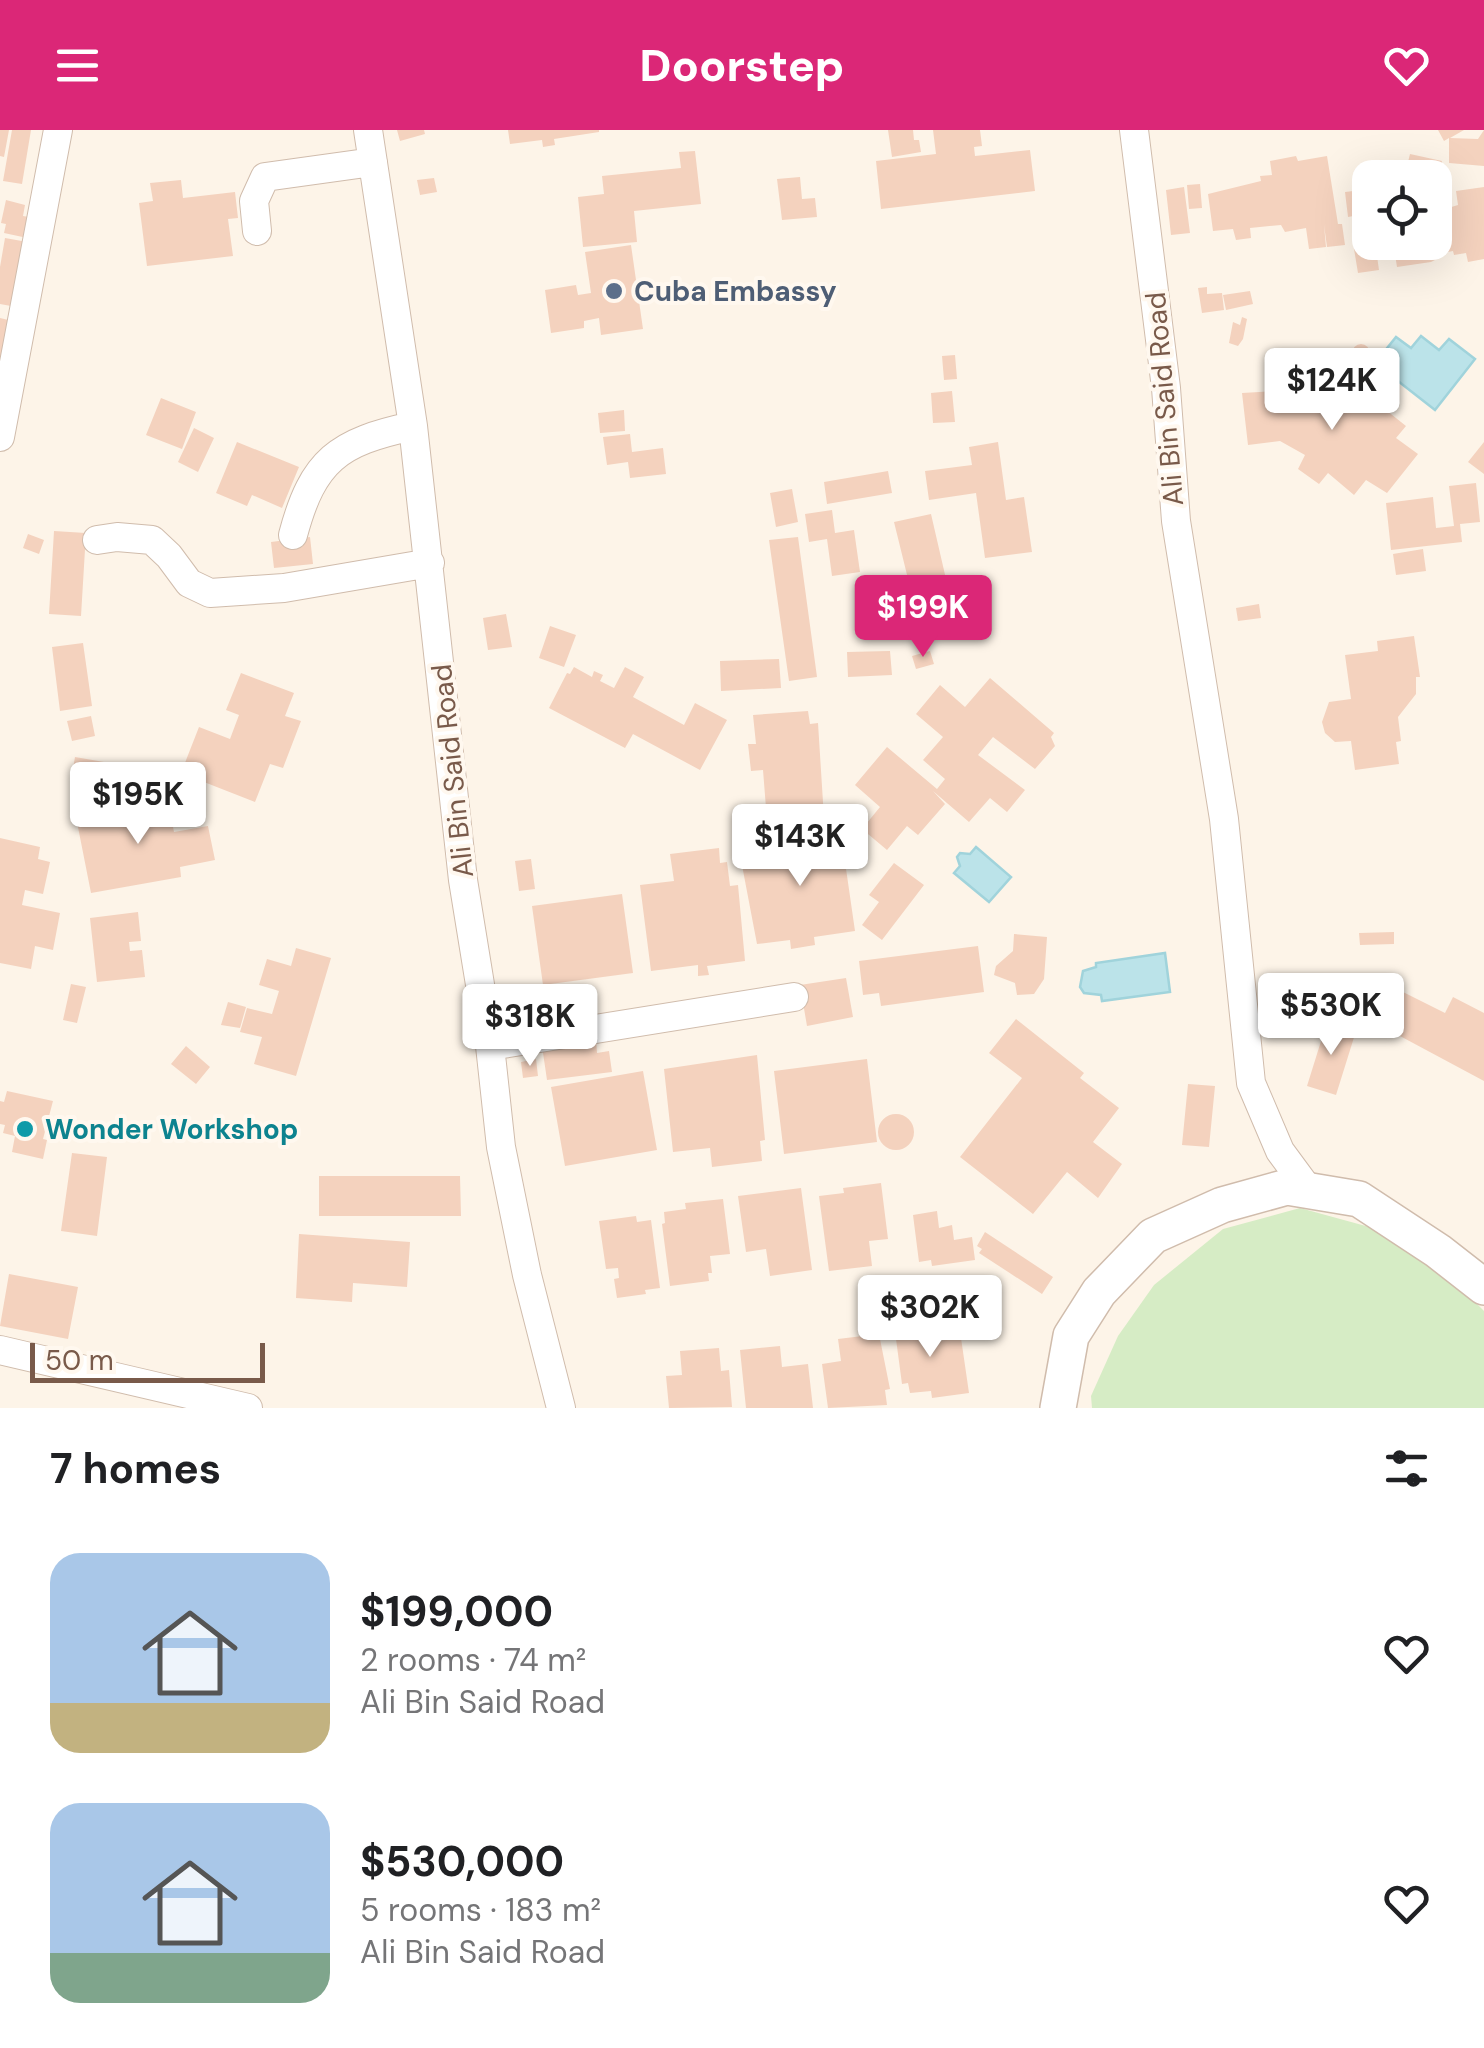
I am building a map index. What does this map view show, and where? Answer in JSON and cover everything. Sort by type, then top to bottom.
[{"type":"street","points":[[0,437],[58,130]]},
{"type":"street","name":"Ali Bin Said Road","points":[[368,130],[414,426],[464,880],[501,1146],[526,1275],[561,1408]]},
{"type":"street","name":"Ali Bin Said Road","points":[[1134,130],[1166,388],[1176,521],[1224,819],[1251,1083],[1280,1151],[1308,1188]]},
{"type":"street","points":[[257,231],[254,201],[265,176],[373,162]]},
{"type":"street","points":[[293,535],[306,496],[321,468],[355,442],[414,426]]},
{"type":"street","points":[[97,540],[152,540],[189,583],[210,593],[302,586],[430,562]]},
{"type":"street","points":[[490,1046],[794,997]]},
{"type":"street","points":[[1058,1408],[1071,1336],[1099,1292],[1154,1236],[1222,1205],[1287,1187],[1360,1199],[1484,1287]]},
{"type":"street","points":[[0,1350],[248,1408]]},
{"type":"green space","points":[[1300,1208],[1373,1228],[1449,1276],[1484,1311],[1484,1408],[1092,1408],[1091,1396],[1118,1336],[1154,1285],[1223,1229]]},
{"type":"water","points":[[1421,336],[1439,350],[1449,339],[1475,359],[1435,410],[1375,363],[1396,337],[1411,348]]},
{"type":"water","points":[[976,847],[1011,877],[989,902],[954,873],[960,866],[960,853],[970,854]]},
{"type":"water","points":[[1165,953],[1170,992],[1102,1001],[1101,995],[1084,993],[1080,987],[1083,971],[1096,967],[1096,963]]},
{"type":"building","points":[[0,130],[9,130],[4,157],[0,156]]},
{"type":"building","points":[[12,130],[31,130],[22,184],[3,181]]},
{"type":"building","points":[[397,130],[424,130],[425,134],[400,141]]},
{"type":"building","points":[[508,130],[599,132],[554,139],[555,145],[543,147],[542,140],[510,144]]},
{"type":"building","points":[[888,130],[913,130],[921,152],[892,157]]},
{"type":"building","points":[[933,130],[980,130],[982,146],[974,147],[975,156],[1030,150],[1035,191],[881,209],[876,161],[936,154]]},
{"type":"building","points":[[1438,130],[1464,130],[1450,138],[1478,139],[1484,130],[1484,166],[1452,163],[1449,138],[1444,141]]},
{"type":"building","points":[[695,151],[701,204],[634,211],[637,242],[583,247],[578,197],[604,194],[602,176],[681,168],[679,152]]},
{"type":"building","points":[[1410,154],[1437,160],[1408,160]]},
{"type":"building","points":[[1296,156],[1298,161],[1327,156],[1345,245],[1327,247],[1324,225],[1326,247],[1309,249],[1306,228],[1285,232],[1281,225],[1250,228],[1251,238],[1236,240],[1233,229],[1213,231],[1208,194],[1261,181],[1260,176],[1272,175],[1270,161]]},
{"type":"building","points":[[800,177],[802,199],[815,198],[817,217],[782,220],[777,179]]},
{"type":"building","points":[[434,178],[437,192],[420,195],[417,180]]},
{"type":"building","points":[[181,180],[183,198],[235,192],[238,218],[228,219],[233,256],[147,266],[139,203],[153,201],[150,183]]},
{"type":"building","points":[[1200,184],[1202,208],[1189,209],[1187,185]]},
{"type":"building","points":[[1184,187],[1190,233],[1171,235],[1166,190]]},
{"type":"building","points":[[1484,187],[1484,259],[1468,262],[1466,253],[1454,255],[1452,251],[1456,191]]},
{"type":"building","points":[[1352,191],[1352,216],[1348,217],[1345,192]]},
{"type":"building","points":[[6,200],[25,205],[23,216],[29,217],[32,239],[4,233],[6,224],[1,223]]},
{"type":"building","points":[[5,238],[33,243],[22,308],[0,304]]},
{"type":"building","name":"Cuba Embassy","points":[[631,245],[643,329],[601,335],[599,318],[584,321],[584,328],[551,333],[545,290],[576,285],[578,295],[591,293],[585,252]]},
{"type":"building","points":[[1356,260],[1378,260],[1379,270],[1358,273]]},
{"type":"building","points":[[1396,260],[1435,260],[1431,262],[1397,267]]},
{"type":"building","points":[[1207,287],[1207,294],[1222,293],[1224,310],[1202,313],[1198,288]]},
{"type":"building","points":[[1250,291],[1253,304],[1226,310],[1223,295]]},
{"type":"building","points":[[1242,317],[1247,319],[1238,346],[1229,343],[1233,322],[1240,325]]},
{"type":"building","points":[[0,318],[21,323],[0,377]]},
{"type":"building","points":[[1361,344],[1370,353],[1361,362],[1352,353]]},
{"type":"building","points":[[955,355],[957,379],[944,380],[942,356]]},
{"type":"building","points":[[1310,374],[1328,388],[1339,388],[1347,379],[1406,426],[1396,438],[1418,454],[1387,493],[1366,480],[1354,495],[1328,473],[1319,484],[1298,469],[1305,455],[1280,441],[1248,445],[1242,393],[1295,390]]},
{"type":"building","points":[[952,391],[955,422],[933,423],[931,393]]},
{"type":"building","points":[[161,398],[196,412],[182,449],[146,435]]},
{"type":"building","points":[[624,410],[625,431],[600,433],[598,413]]},
{"type":"building","points":[[194,428],[214,438],[198,472],[178,462]]},
{"type":"building","points":[[630,434],[632,452],[663,448],[666,474],[630,478],[628,462],[607,465],[603,437]]},
{"type":"building","points":[[237,442],[299,467],[282,508],[252,495],[247,506],[216,493]]},
{"type":"building","points":[[998,442],[1006,500],[1024,497],[1032,552],[985,558],[976,493],[929,500],[925,471],[972,465],[969,447]]},
{"type":"building","points":[[1484,442],[1484,474],[1468,462]]},
{"type":"building","points":[[888,471],[892,493],[827,504],[824,482]]},
{"type":"building","points":[[1476,483],[1480,522],[1460,524],[1462,542],[1391,550],[1386,503],[1433,497],[1436,528],[1454,526],[1449,486]]},
{"type":"building","points":[[792,489],[798,522],[776,527],[770,493]]},
{"type":"building","points":[[832,510],[835,533],[854,530],[860,572],[832,576],[827,539],[809,542],[805,514]]},
{"type":"building","points":[[931,514],[946,579],[910,587],[894,522]]},
{"type":"building","points":[[54,531],[86,533],[81,616],[49,614]]},
{"type":"building","points":[[28,534],[44,540],[39,554],[23,548]]},
{"type":"building","points":[[310,537],[313,564],[274,568],[271,542]]},
{"type":"building","points":[[798,537],[817,677],[789,681],[769,540]]},
{"type":"building","points":[[1423,549],[1426,571],[1396,575],[1393,554]]},
{"type":"building","points":[[1259,604],[1261,618],[1238,621],[1236,608]]},
{"type":"building","points":[[506,614],[512,647],[488,650],[483,618]]},
{"type":"building","points":[[550,626],[576,635],[564,667],[539,658]]},
{"type":"building","points":[[1414,636],[1420,677],[1416,677],[1416,694],[1398,717],[1399,764],[1355,770],[1351,741],[1335,742],[1325,733],[1322,722],[1329,702],[1351,699],[1345,655],[1378,651],[1377,641]]},
{"type":"building","points":[[83,643],[92,706],[60,711],[52,647]]},
{"type":"building","points":[[890,651],[892,675],[848,677],[847,652]]},
{"type":"building","points":[[930,651],[934,664],[916,669],[912,656]]},
{"type":"building","points":[[779,659],[781,688],[721,691],[720,661]]},
{"type":"building","points":[[574,667],[592,677],[594,671],[603,675],[600,681],[614,688],[625,667],[644,677],[633,697],[684,725],[695,703],[727,720],[700,770],[633,734],[625,748],[549,708]]},
{"type":"building","points":[[241,673],[294,693],[285,716],[301,721],[283,768],[270,764],[255,802],[181,773],[199,727],[230,739],[239,715],[226,710]]},
{"type":"building","points":[[990,678],[1054,733],[1051,737],[1055,746],[1035,769],[993,737],[978,755],[1025,790],[1007,812],[990,798],[969,822],[933,791],[945,804],[918,835],[907,826],[887,850],[862,829],[880,807],[855,785],[887,747],[937,789],[945,779],[923,760],[943,737],[916,714],[940,685],[965,707]]},
{"type":"building","points":[[808,711],[810,724],[818,723],[824,818],[789,821],[788,807],[766,808],[763,770],[751,771],[748,744],[756,744],[753,715]]},
{"type":"building","points":[[91,716],[95,736],[72,741],[67,721]]},
{"type":"building","points":[[75,757],[133,767],[129,786],[101,782],[100,790],[70,785]]},
{"type":"building","points":[[141,805],[142,811],[169,806],[174,832],[208,826],[215,860],[180,867],[181,877],[91,893],[76,817]]},
{"type":"building","points":[[830,822],[833,841],[842,841],[855,931],[814,937],[815,945],[791,949],[790,940],[757,944],[741,860],[789,852],[785,829]]},
{"type":"building","points":[[0,838],[40,847],[38,859],[50,862],[43,894],[25,890],[22,905],[60,913],[53,950],[35,946],[31,969],[0,963]]},
{"type":"building","points":[[719,848],[720,863],[727,862],[730,886],[738,885],[745,961],[707,966],[709,975],[698,976],[698,965],[651,971],[640,885],[674,881],[670,854]]},
{"type":"building","points":[[531,859],[535,889],[519,891],[515,861]]},
{"type":"building","points":[[894,863],[924,885],[882,940],[862,925],[879,902],[869,895]]},
{"type":"building","points":[[622,894],[633,973],[543,985],[532,906]]},
{"type":"building","points":[[138,912],[141,941],[129,942],[130,951],[142,950],[145,977],[97,982],[90,918]]},
{"type":"building","points":[[1394,932],[1394,944],[1360,945],[1359,933]]},
{"type":"building","points":[[1014,934],[1047,937],[1044,979],[1034,994],[1017,995],[1015,983],[994,975],[996,966],[1013,951]]},
{"type":"building","points":[[978,946],[984,992],[881,1006],[879,993],[863,995],[859,961]]},
{"type":"building","points":[[296,948],[331,958],[296,1076],[254,1064],[262,1037],[240,1032],[247,1008],[272,1014],[279,991],[259,985],[267,959],[291,966]]},
{"type":"building","points":[[1352,973],[1362,978],[1357,987],[1367,992],[1375,978],[1445,1013],[1453,997],[1484,1013],[1484,1081],[1357,1013],[1361,1006],[1350,1000],[1355,990],[1347,983]]},
{"type":"building","points":[[846,978],[853,1017],[807,1026],[800,985]]},
{"type":"building","points":[[71,984],[86,987],[77,1023],[63,1020]]},
{"type":"building","points":[[228,1002],[246,1007],[240,1028],[221,1025]]},
{"type":"building","points":[[1016,1019],[1084,1073],[1080,1078],[1119,1108],[1093,1142],[1122,1164],[1098,1198],[1067,1172],[1033,1214],[960,1157],[1022,1078],[989,1053]]},
{"type":"building","points":[[1327,1022],[1356,1031],[1336,1095],[1307,1086]]},
{"type":"building","points":[[596,1039],[597,1053],[609,1051],[612,1072],[547,1080],[542,1046]]},
{"type":"building","points":[[186,1046],[210,1067],[196,1084],[171,1064]]},
{"type":"building","points":[[757,1055],[765,1140],[760,1141],[762,1161],[712,1167],[710,1148],[673,1152],[664,1069]]},
{"type":"building","points":[[536,1059],[538,1076],[523,1078],[521,1062]]},
{"type":"building","points":[[867,1059],[877,1142],[784,1154],[774,1071]]},
{"type":"building","points":[[643,1071],[657,1150],[565,1166],[551,1087]]},
{"type":"building","points":[[1188,1084],[1215,1086],[1209,1147],[1182,1145]]},
{"type":"building","name":"Wonder Workshop","points":[[7,1091],[53,1101],[43,1139],[47,1140],[43,1159],[12,1152],[15,1136],[3,1133],[5,1125],[0,1124],[0,1101],[4,1102]]},
{"type":"building","points":[[896,1114],[909,1119],[914,1132],[909,1145],[896,1150],[883,1145],[878,1132],[883,1119]]},
{"type":"building","points":[[72,1153],[107,1157],[97,1236],[61,1231]]},
{"type":"building","points":[[319,1176],[460,1176],[461,1216],[319,1216]]},
{"type":"building","points":[[881,1183],[888,1239],[869,1241],[872,1266],[829,1271],[819,1196]]},
{"type":"building","points":[[801,1188],[812,1270],[770,1276],[766,1249],[746,1252],[738,1196]]},
{"type":"building","points":[[723,1199],[730,1254],[710,1256],[709,1281],[670,1286],[664,1212],[686,1209],[685,1203]]},
{"type":"building","points":[[937,1211],[939,1228],[952,1225],[954,1240],[972,1237],[975,1260],[932,1266],[931,1260],[919,1262],[913,1215]]},
{"type":"building","points":[[636,1216],[637,1222],[651,1220],[660,1288],[617,1298],[614,1279],[619,1278],[618,1268],[606,1269],[599,1221]]},
{"type":"building","points":[[985,1232],[1053,1277],[1042,1294],[979,1253],[982,1249],[977,1246]]},
{"type":"building","points":[[299,1234],[410,1242],[407,1287],[353,1283],[352,1302],[296,1298]]},
{"type":"building","points":[[9,1274],[78,1287],[68,1339],[0,1326]]},
{"type":"building","points":[[964,1308],[968,1332],[940,1337],[935,1314]]},
{"type":"building","points":[[934,1318],[937,1341],[961,1338],[969,1393],[932,1398],[931,1391],[910,1393],[908,1383],[902,1384],[894,1324]]},
{"type":"building","points":[[879,1334],[890,1389],[885,1390],[887,1405],[828,1408],[822,1364],[841,1361],[838,1339]]},
{"type":"building","points":[[780,1346],[782,1367],[808,1364],[813,1408],[746,1408],[740,1350]]},
{"type":"building","points":[[719,1348],[721,1371],[729,1370],[732,1407],[669,1408],[666,1376],[682,1375],[680,1351]]},
{"type":"place","name":"Cuba Embassy","points":[[614,291]]},
{"type":"place","name":"Wonder Workshop","points":[[25,1129]]}]
